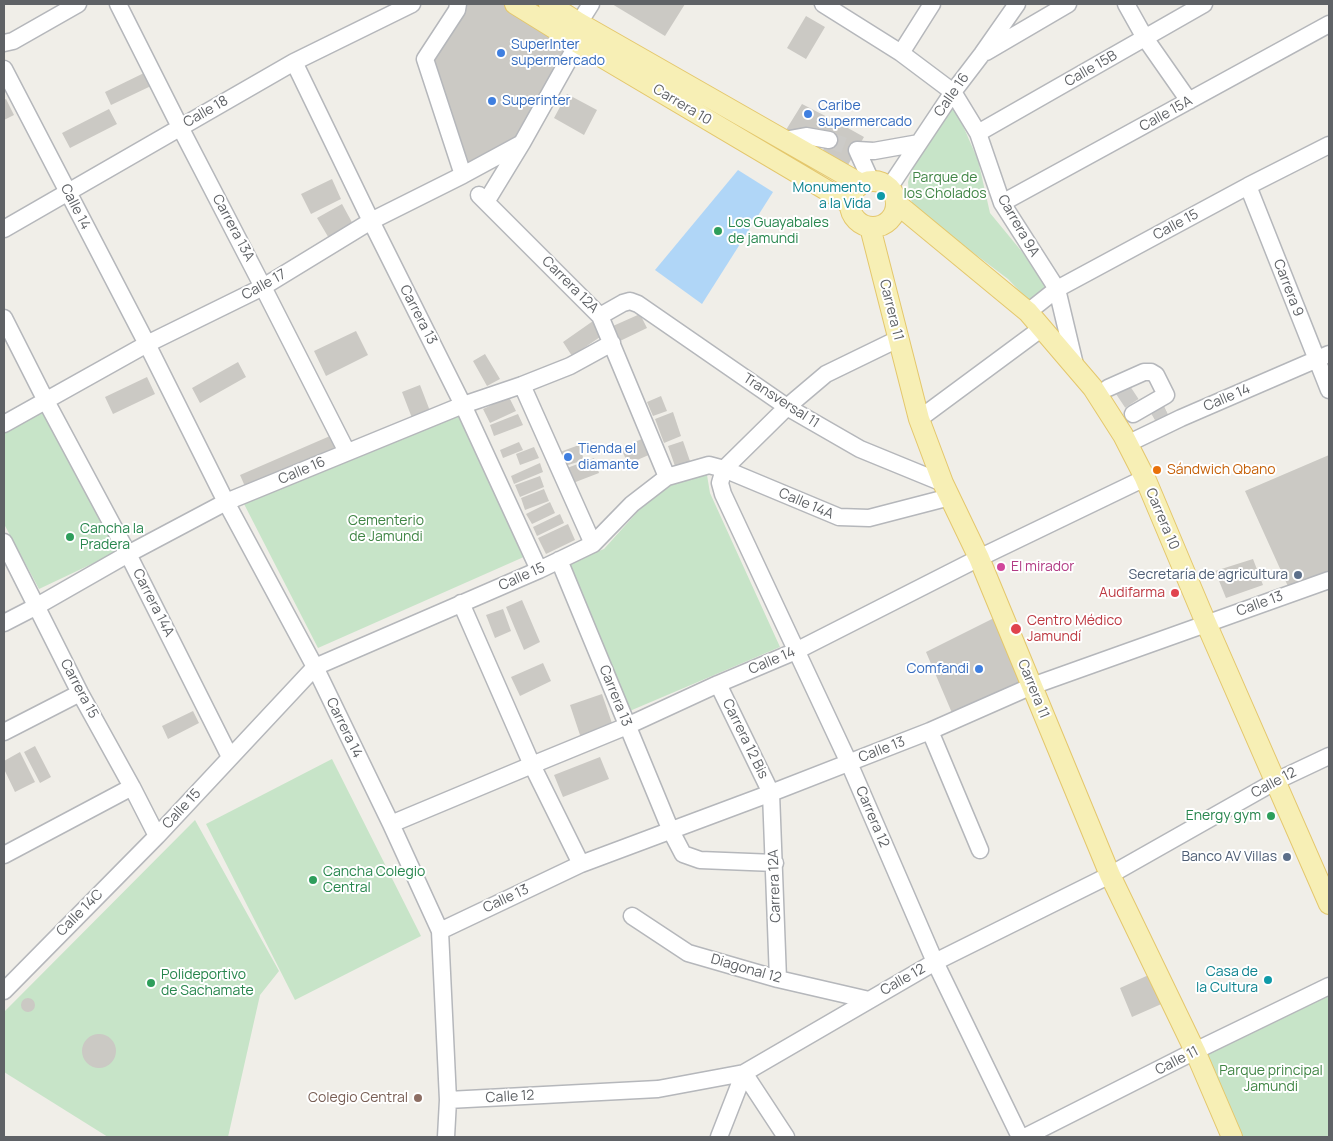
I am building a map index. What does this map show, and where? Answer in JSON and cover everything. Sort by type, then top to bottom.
[{"type":"main road","name":"Carrera 10","points":[[515,4],[850,204]]},
{"type":"main road","name":"Carrera 10","points":[[549,4],[784,140],[879,189],[1028,312],[1076,369],[1108,389],[1132,438],[1145,478],[1206,623],[1329,904]]},
{"type":"main road","points":[[879,189],[894,212],[889,220],[880,226],[870,227],[860,223],[852,214],[850,204],[853,192],[879,189]]},
{"type":"main road","name":"Carrera 11","points":[[870,227],[919,419],[947,490],[979,558],[1110,875],[1195,1052],[1232,1137]]},
{"type":"street","points":[[7,46],[78,4]]},
{"type":"street","name":"Carrera 13A","points":[[118,4],[347,452]]},
{"type":"street","name":"Calle 18","points":[[4,229],[294,62],[412,4]]},
{"type":"street","points":[[458,4],[425,59],[463,175]]},
{"type":"street","points":[[580,23],[591,4]]},
{"type":"street","name":"Carrera 9A","points":[[823,4],[901,53],[953,92],[978,133],[1002,203],[1057,289],[1076,369]]},
{"type":"street","points":[[901,53],[932,4]]},
{"type":"street","name":"Calle 16","points":[[879,189],[919,143],[953,92],[1017,4]]},
{"type":"street","points":[[982,54],[1068,4]]},
{"type":"street","points":[[1126,4],[1145,38],[1189,101]]},
{"type":"street","name":"Calle 15B","points":[[978,133],[1204,4]]},
{"type":"street","name":"Calle 15A","points":[[1002,203],[1329,24]]},
{"type":"street","points":[[522,143],[578,43]]},
{"type":"street","name":"Carrera 13","points":[[294,62],[463,405],[539,570]]},
{"type":"street","name":"Calle 14","points":[[4,69],[147,344]]},
{"type":"street","points":[[784,140],[806,136],[830,140]]},
{"type":"street","name":"Calle 17","points":[[4,424],[147,344],[263,287],[371,221],[522,143]]},
{"type":"street","name":"Carrera 12A","points":[[522,143],[483,199],[600,316],[667,477]]},
{"type":"street","points":[[879,189],[857,150],[874,151],[919,143]]},
{"type":"street","name":"Calle 15","points":[[1028,312],[1057,289],[1248,186],[1329,145]]},
{"type":"street","name":"Carrera 9","points":[[1248,186],[1323,357],[1329,390]]},
{"type":"street","name":"Transversal 11","points":[[600,316],[623,303],[630,301],[638,304],[788,407],[860,449],[947,490]]},
{"type":"street","name":"Carrera 14A","points":[[4,318],[128,554],[230,757]]},
{"type":"street","points":[[919,419],[1042,328]]},
{"type":"street","points":[[724,469],[788,407],[826,374],[898,340]]},
{"type":"street","name":"Carrera 14","points":[[147,344],[226,502],[315,667],[391,824],[440,931],[448,1100],[446,1137]]},
{"type":"street","name":"Calle 16","points":[[4,623],[226,502],[463,405],[570,366],[612,344]]},
{"type":"street","name":"Calle 14","points":[[1132,438],[1168,410],[1323,357]]},
{"type":"street","points":[[1108,389],[1144,372],[1150,372],[1156,375],[1168,410]]},
{"type":"street","points":[[522,385],[593,544]]},
{"type":"street","points":[[1132,438],[1133,409],[1168,410]]},
{"type":"street","points":[[1132,438],[1168,410]]},
{"type":"street","name":"Calle 15","points":[[157,836],[315,667],[539,570],[593,544],[632,504],[667,477],[708,465],[724,469]]},
{"type":"street","name":"Calle 14A","points":[[724,469],[839,518],[869,518],[947,490]]},
{"type":"street","name":"Carrera 12","points":[[724,469],[720,483],[723,494],[849,763],[935,962],[1020,1137]]},
{"type":"street","name":"Calle 14","points":[[391,824],[627,726],[796,651],[979,558],[1145,478]]},
{"type":"street","name":"Carrera 15","points":[[4,542],[80,693],[157,836]]},
{"type":"street","name":"Carrera 13","points":[[559,560],[671,831],[683,854],[700,860],[775,863]]},
{"type":"street","name":"Calle 13","points":[[440,931],[581,864],[771,794],[930,731],[1032,686],[1329,580]]},
{"type":"street","points":[[461,603],[532,765],[581,864]]},
{"type":"street","name":"Carrera 12 Bis","points":[[718,684],[771,794]]},
{"type":"street","points":[[4,732],[80,693]]},
{"type":"street","points":[[930,731],[980,850]]},
{"type":"street","name":"Calle 12","points":[[448,1100],[658,1090],[744,1073],[935,962],[1110,875],[1276,781],[1329,756]]},
{"type":"street","points":[[4,855],[132,787]]},
{"type":"street","name":"Carrera 12A","points":[[771,794],[778,979]]},
{"type":"street","name":"Calle 14C","points":[[4,991],[157,836]]},
{"type":"street","name":"Diagonal 12","points":[[632,916],[688,953],[778,979],[869,1000]]},
{"type":"street","name":"Calle 11","points":[[1026,1137],[1329,986]]},
{"type":"street","points":[[719,1137],[744,1073]]},
{"type":"street","points":[[744,1073],[786,1137]]},
{"type":"green space","name":"Parque de los Cholados","points":[[953,103],[978,160],[990,213],[1023,253],[1049,292],[1031,303],[1008,279],[914,208],[909,194],[908,182],[912,169]]},
{"type":"green space","points":[[36,399],[117,552],[39,589],[4,524],[4,419]]},
{"type":"green space","name":"Cementerio de Jamundi","points":[[459,407],[526,556],[318,648],[243,502]]},
{"type":"green space","points":[[706,469],[710,493],[780,647],[625,713],[568,563],[604,549],[667,479]]},
{"type":"green space","name":"Cancha Colegio Central","points":[[332,759],[421,936],[295,1000],[206,824]]},
{"type":"green space","name":"Polideportivo de Sachamate","points":[[195,820],[279,971],[260,995],[228,1137],[108,1137],[4,1072],[4,1012]]},
{"type":"green space","name":"Parque principal Jamundi","points":[[1329,986],[1329,1137],[1232,1137],[1195,1051]]},
{"type":"water","name":"Los Guayabales de jamundi","points":[[738,170],[773,192],[702,304],[655,270]]},
{"type":"building","name":"Superinter","points":[[457,4],[515,4],[578,43],[522,143],[463,175],[425,59]]},
{"type":"building","points":[[612,4],[685,4],[665,36]]},
{"type":"building","points":[[806,16],[825,27],[806,59],[787,48]]},
{"type":"building","points":[[144,73],[151,86],[111,105],[105,92]]},
{"type":"building","points":[[567,94],[597,110],[584,135],[554,118]]},
{"type":"building","points":[[6,99],[14,115],[4,120],[4,100]]},
{"type":"building","points":[[802,104],[864,137],[848,165],[823,150],[829,140],[781,138]]},
{"type":"building","points":[[109,109],[117,124],[70,148],[62,133]]},
{"type":"building","points":[[332,179],[341,199],[311,214],[301,194]]},
{"type":"building","points":[[342,204],[354,226],[330,240],[317,218]]},
{"type":"building","points":[[640,314],[647,328],[620,341],[613,326]]},
{"type":"building","points":[[593,321],[603,335],[572,356],[563,342]]},
{"type":"building","points":[[356,331],[368,355],[326,376],[314,351]]},
{"type":"building","points":[[485,354],[500,379],[487,386],[473,361]]},
{"type":"building","points":[[238,362],[246,377],[200,403],[192,388]]},
{"type":"building","points":[[147,377],[155,394],[113,414],[105,397]]},
{"type":"building","points":[[420,385],[430,411],[412,418],[402,392]]},
{"type":"building","points":[[661,396],[667,411],[653,416],[647,402]]},
{"type":"building","points":[[509,397],[516,411],[490,423],[483,409]]},
{"type":"building","points":[[1164,406],[1167,413],[1155,420],[1151,413]]},
{"type":"building","points":[[673,412],[681,436],[664,443],[655,419]]},
{"type":"building","points":[[518,414],[523,425],[494,436],[490,425]]},
{"type":"building","points":[[330,436],[337,451],[247,491],[240,475]]},
{"type":"building","points":[[644,438],[651,454],[628,464],[621,448]]},
{"type":"building","points":[[683,441],[691,464],[676,469],[668,446]]},
{"type":"building","points":[[519,442],[523,450],[503,458],[500,450]]},
{"type":"building","points":[[579,445],[584,460],[565,466],[560,452]]},
{"type":"building","points":[[534,447],[539,458],[520,465],[516,454]]},
{"type":"building","points":[[1329,455],[1329,579],[1291,593],[1245,491]]},
{"type":"building","points":[[594,458],[599,473],[573,483],[567,468]]},
{"type":"building","points":[[540,463],[543,472],[514,484],[511,476]]},
{"type":"building","points":[[540,476],[544,487],[520,497],[515,485]]},
{"type":"building","points":[[544,489],[549,501],[525,510],[521,498]]},
{"type":"building","points":[[550,502],[555,513],[532,524],[526,514]]},
{"type":"building","points":[[560,514],[564,523],[537,536],[533,527]]},
{"type":"building","points":[[568,524],[575,540],[546,554],[538,538]]},
{"type":"building","points":[[1253,559],[1263,585],[1226,598],[1215,571]]},
{"type":"building","points":[[522,600],[540,642],[524,650],[506,607]]},
{"type":"building","points":[[503,609],[511,631],[495,638],[486,615]]},
{"type":"building","name":"Comfandi","points":[[1002,614],[1032,686],[955,720],[926,652]]},
{"type":"building","points":[[543,663],[551,681],[520,696],[511,677]]},
{"type":"building","points":[[602,694],[614,729],[582,741],[570,705]]},
{"type":"building","points":[[193,711],[199,723],[168,739],[162,726]]},
{"type":"building","points":[[35,746],[51,777],[40,783],[24,752]]},
{"type":"building","points":[[20,752],[35,782],[15,792],[4,769],[4,761]]},
{"type":"building","points":[[600,757],[609,779],[563,797],[554,775]]},
{"type":"building","points":[[1153,973],[1166,1002],[1132,1017],[1120,988]]},
{"type":"building","points":[[25,998],[31,998],[35,1005],[31,1012],[25,1012],[21,1008],[21,1002]]},
{"type":"building","points":[[99,1034],[106,1035],[111,1039],[115,1044],[115,1058],[111,1063],[106,1067],[99,1068],[92,1067],[87,1063],[83,1058],[82,1051],[83,1044],[87,1039],[92,1035]]},
{"type":"tunnel","points":[[829,140],[857,150]]},
{"type":"tunnel","points":[[1123,390],[1133,405]]},
{"type":"tunnel","points":[[1153,416],[1165,409]]},
{"type":"place","name":"SuperInter supermercado","points":[[501,53]]},
{"type":"place","name":"Superinter","points":[[492,101]]},
{"type":"place","name":"Caribe supermercado","points":[[808,114]]},
{"type":"place","name":"Monumento a la Vida","points":[[881,196]]},
{"type":"place","name":"Los Guayabales de jamundi","points":[[718,231]]},
{"type":"place","name":"Tienda el diamante","points":[[568,457]]},
{"type":"place","name":"Sándwich Qbano","points":[[1157,470]]},
{"type":"place","name":"Cancha la Pradera","points":[[70,537]]},
{"type":"place","name":"El mirador","points":[[1001,567]]},
{"type":"place","name":"Secretaría de agricultura","points":[[1298,575]]},
{"type":"place","name":"Audifarma","points":[[1175,593]]},
{"type":"place","name":"Centro Médico Jamundí","points":[[1016,629]]},
{"type":"place","name":"Comfandi","points":[[979,669]]},
{"type":"place","name":"Energy gym","points":[[1271,816]]},
{"type":"place","name":"Banco AV Villas","points":[[1287,857]]},
{"type":"place","name":"Cancha Colegio Central","points":[[313,880]]},
{"type":"place","name":"Casa de la Cultura","points":[[1268,980]]},
{"type":"place","name":"Polideportivo de Sachamate","points":[[151,983]]},
{"type":"place","name":"Colegio Central","points":[[418,1098]]}]
